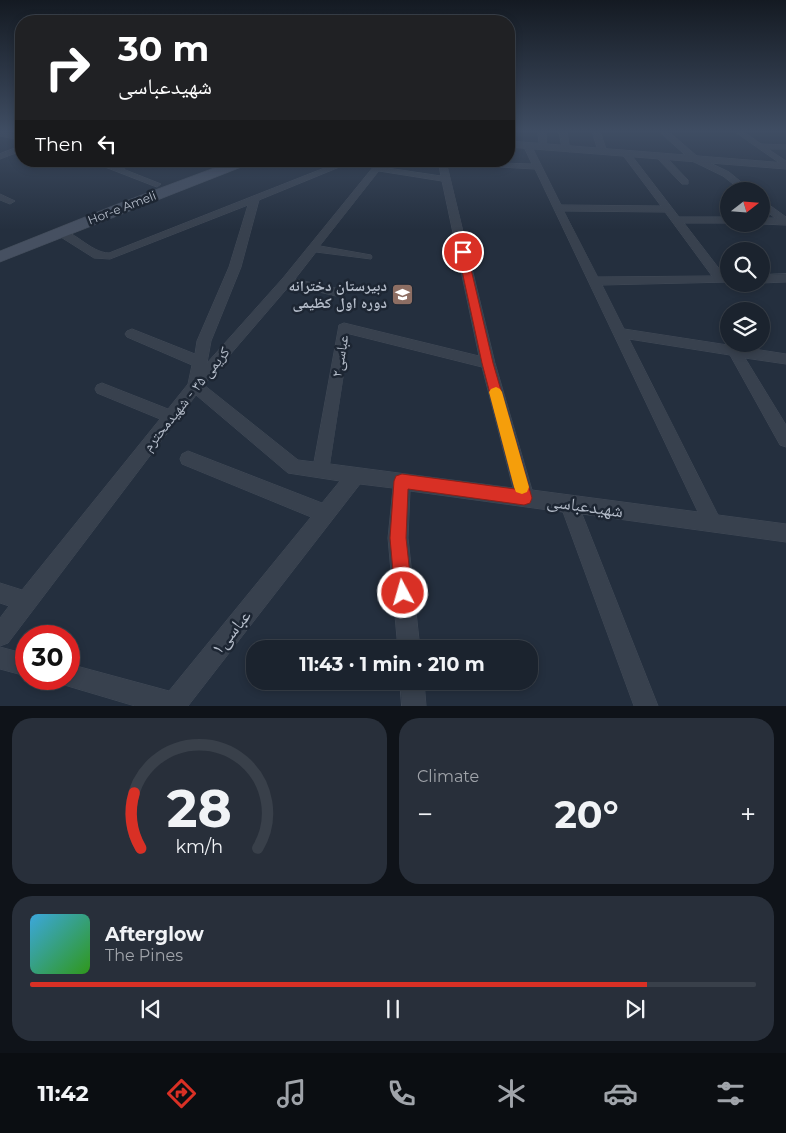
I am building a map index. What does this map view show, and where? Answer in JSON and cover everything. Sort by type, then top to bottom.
[{"type":"main road","name":"Hor-e Ameli","points":[[0,246],[204,167]]},
{"type":"main road","name":"Hor-e Ameli","points":[[0,257],[229,167]]},
{"type":"street","points":[[536,164],[713,524]]},
{"type":"street","points":[[634,164],[676,220],[720,273]]},
{"type":"street","points":[[668,164],[686,182]]},
{"type":"street","points":[[705,164],[726,174],[736,182]]},
{"type":"street","points":[[759,164],[786,166]]},
{"type":"street","points":[[515,166],[538,167]]},
{"type":"street","points":[[110,167],[157,184]]},
{"type":"street","points":[[116,169],[120,167]]},
{"type":"street","points":[[60,232],[98,256],[110,256],[335,167]]},
{"type":"street","name":"کریمی ۳۵ - شهیدمحترم","points":[[0,635],[195,386],[287,281],[371,167]]},
{"type":"street","points":[[389,167],[446,178]]},
{"type":"street","points":[[443,167],[488,363],[524,498]]},
{"type":"street","points":[[0,196],[10,201]]},
{"type":"street","points":[[195,386],[204,341],[235,267],[255,198]]},
{"type":"street","points":[[558,208],[668,209]]},
{"type":"street","points":[[770,210],[785,222]]},
{"type":"street","points":[[676,220],[720,220]]},
{"type":"street","points":[[770,221],[785,222]]},
{"type":"street","points":[[313,248],[367,257]]},
{"type":"street","points":[[770,279],[786,278]]},
{"type":"street","points":[[594,281],[720,279]]},
{"type":"street","points":[[287,281],[340,293]]},
{"type":"street","name":"عباسی۲","points":[[321,470],[344,328],[488,363]]},
{"type":"street","points":[[620,333],[720,349]]},
{"type":"street","points":[[132,334],[200,362]]},
{"type":"street","points":[[735,352],[786,440]]},
{"type":"street","points":[[741,352],[786,358]]},
{"type":"street","name":"شهیدعباسی","points":[[195,386],[294,466],[786,533]]},
{"type":"street","points":[[102,389],[170,417]]},
{"type":"street","points":[[188,459],[326,514]]},
{"type":"street","name":"عباسی۱","points":[[80,679],[174,705],[356,475]]},
{"type":"street","points":[[402,481],[398,538],[408,640]]},
{"type":"street","points":[[570,504],[646,706]]},
{"type":"street","points":[[0,593],[26,602]]},
{"type":"street","points":[[0,658],[15,662]]},
{"type":"street","points":[[413,690],[414,706]]},
{"type":"slow traffic","points":[[496,392],[522,487]]},
{"type":"place","name":"دبیرستان دخترانه دوره اول کظیمی","points":[[403,295]]},
{"type":"route","points":[[403,593],[398,538],[402,481],[524,498],[488,363],[463,252]]}]
